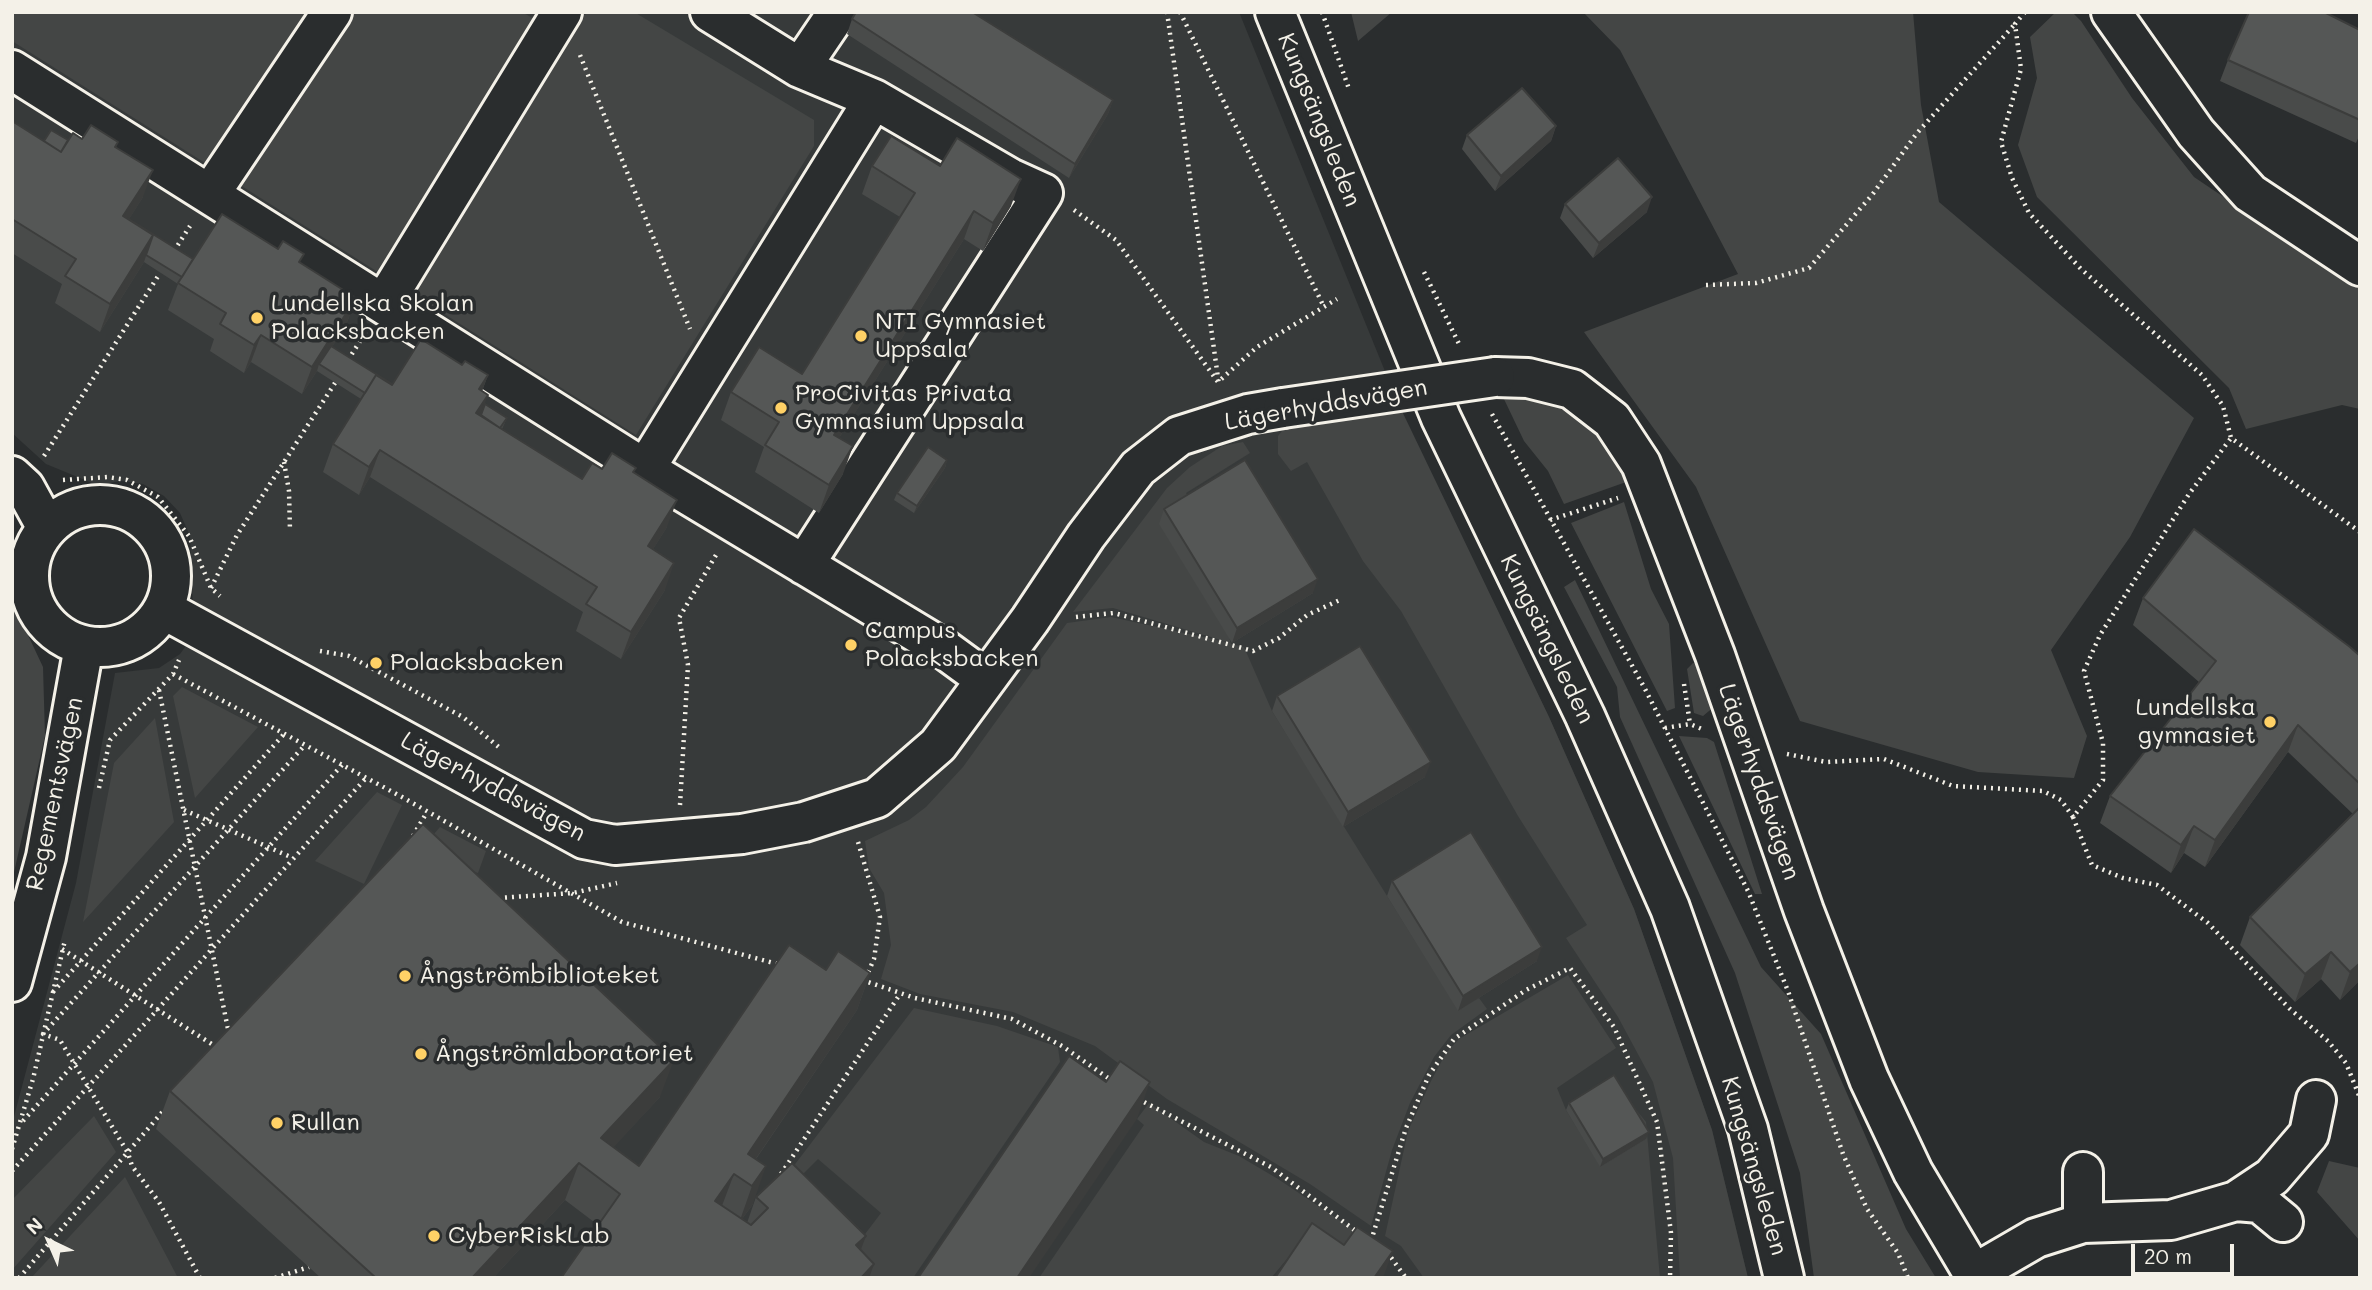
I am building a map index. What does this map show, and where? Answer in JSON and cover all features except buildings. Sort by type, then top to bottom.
[{"type":"street","points":[[210,194],[332,12]]},
{"type":"street","points":[[710,12],[800,68],[874,99],[1010,178],[1043,193],[804,565]]},
{"type":"street","points":[[800,68],[838,12]]},
{"type":"street","name":"Kungsängsleden","points":[[1275,12],[1441,418],[1585,716],[1670,908],[1748,1129],[1784,1278]]},
{"type":"street","points":[[2111,12],[2196,133],[2250,194],[2360,265]]},
{"type":"street","points":[[384,303],[556,21]]},
{"type":"street","points":[[12,70],[645,469],[944,649],[985,679]]},
{"type":"street","points":[[645,469],[874,99]]},
{"type":"street","name":"Lägerhyddsvägen","points":[[178,617],[584,839],[615,845],[742,834],[804,822],[877,798],[938,745],[1030,620],[1086,536],[1138,468],[1179,436],[1229,420],[1283,408],[1493,394],[1528,378],[1572,389],[1612,420],[1641,464],[1715,655],[1804,911],[1869,1079],[1913,1172],[1975,1276]]},
{"type":"street","points":[[19,482],[47,528]]},
{"type":"street","points":[[101,504],[122,508],[144,519],[160,536],[170,559],[171,586],[178,617],[149,628],[128,641],[84,646],[60,635],[42,617],[31,594],[29,575],[33,551],[47,528],[76,508],[101,504]]},
{"type":"street","name":"Regementsvägen","points":[[12,982],[46,857],[84,646]]},
{"type":"street","points":[[1975,1276],[2036,1238],[2083,1223],[2171,1220],[2236,1201],[2272,1177],[2309,1134],[2316,1100]]},
{"type":"street","points":[[2083,1172],[2083,1223]]},
{"type":"street","points":[[2236,1201],[2260,1203],[2283,1222]]},
{"type":"path","points":[[1167,12],[1218,382],[1229,420]]},
{"type":"path","points":[[1180,12],[1324,306]]},
{"type":"path","points":[[1322,12],[1353,99]]},
{"type":"path","points":[[1706,285],[1756,283],[1809,268],[1872,195],[1917,133],[2025,12]]},
{"type":"path","points":[[556,21],[577,48],[707,369]]},
{"type":"path","points":[[2015,24],[2021,69],[2001,142],[2012,178],[2029,213],[2081,269],[2202,375],[2223,406],[2231,438],[2360,532]]},
{"type":"path","points":[[1043,193],[1081,213],[1116,240],[1218,382]]},
{"type":"path","points":[[1419,261],[1461,349]]},
{"type":"path","points":[[19,482],[160,273]]},
{"type":"path","points":[[1218,382],[1257,346],[1337,299]]},
{"type":"path","points":[[98,792],[110,740],[173,674],[178,617],[211,588],[237,535],[335,383]]},
{"type":"path","points":[[1493,394],[1538,502],[1665,728],[1748,891],[1788,991],[1843,1154],[1867,1209],[1898,1254],[1908,1278]]},
{"type":"path","points":[[2073,817],[2103,780],[2103,743],[2084,671],[2099,635],[2189,494],[2231,438]]},
{"type":"path","points":[[284,462],[289,491],[290,531]]},
{"type":"path","points":[[19,482],[108,477],[127,480],[148,490],[167,507],[189,536],[211,588],[221,597]]},
{"type":"path","points":[[1550,520],[1625,495]]},
{"type":"path","points":[[692,808],[679,810],[688,665],[679,618],[722,545],[719,514]]},
{"type":"path","points":[[1575,580],[1586,586]]},
{"type":"path","points":[[1064,617],[1114,613],[1253,651],[1279,638],[1307,615],[1342,599]]},
{"type":"path","points":[[312,650],[349,656],[463,717],[505,753]]},
{"type":"path","points":[[173,674],[366,778],[622,922],[786,966]]},
{"type":"path","points":[[159,689],[229,1036]]},
{"type":"path","points":[[1665,728],[1690,724],[1746,745],[1826,762],[1884,759],[1953,786],[2043,791],[2061,800],[2073,817],[2092,865],[2123,878],[2157,885],[2208,923],[2290,1009],[2328,1041],[2346,1063],[2360,1098]]},
{"type":"path","points":[[52,992],[284,734]]},
{"type":"path","points":[[43,1034],[304,745]]},
{"type":"path","points":[[20,1124],[342,765]]},
{"type":"path","points":[[12,1171],[366,778]]},
{"type":"path","points":[[183,809],[293,858]]},
{"type":"path","points":[[409,844],[427,812]]},
{"type":"path","points":[[857,838],[880,917],[874,959],[860,989]]},
{"type":"path","points":[[494,898],[573,894],[625,882]]},
{"type":"path","points":[[12,1149],[43,1034],[65,936]]},
{"type":"path","points":[[62,949],[218,1048]]},
{"type":"path","points":[[1370,1241],[1406,1128],[1429,1075],[1454,1039],[1526,990],[1570,968],[1614,1027],[1657,1122],[1671,1233],[1670,1278]]},
{"type":"path","points":[[851,978],[864,980],[900,994],[1012,1019],[1062,1046],[1116,1083]]},
{"type":"path","points":[[780,1176],[900,994]]},
{"type":"path","points":[[209,1058],[239,1026]]},
{"type":"path","points":[[43,1034],[60,1040],[128,1153],[132,1167],[159,1202],[200,1278]]},
{"type":"path","points":[[1127,1091],[1271,1167],[1377,1245]]},
{"type":"path","points":[[1134,1107],[1138,1098]]},
{"type":"path","points":[[19,1278],[173,1100]]},
{"type":"path","points":[[1379,1258],[1384,1248],[1406,1278]]},
{"type":"path","points":[[275,1278],[309,1267]]},
{"type":"shaded area","name":"Campus Polacksbacken","points":[[12,12],[1239,12],[1404,418],[1549,717],[1634,909],[1712,1130],[1748,1278],[12,1278],[12,1124],[76,883],[115,673],[159,668],[180,654],[194,635],[190,536],[180,513],[164,496],[143,484],[121,481],[97,485],[46,464],[12,433]]},
{"type":"shaded area","points":[[12,12],[522,12],[551,29],[591,12],[634,12],[814,120],[814,146],[636,435],[12,41]]},
{"type":"shaded area","points":[[1351,12],[1392,12],[1358,41]]},
{"type":"shaded area","points":[[1583,12],[1913,12],[1921,105],[1939,202],[2194,418],[2130,537],[2051,650],[2087,736],[2074,778],[1978,772],[1800,721],[1696,487],[1584,332],[1738,274],[1620,50]]},
{"type":"shaded area","points":[[2056,12],[2072,12],[2081,21],[2132,98],[2194,177],[2360,289],[2360,409],[2342,405],[2246,429],[2229,388],[2037,197],[2018,145],[2037,78],[2030,37]]},
{"type":"shaded area","points":[[1503,397],[1536,397],[1582,417],[1612,448],[1629,481],[1564,504],[1548,471],[1524,441]]},
{"type":"shaded area","points":[[1400,407],[1549,717],[1634,909],[1712,1130],[1748,1278],[1680,1278],[1673,1158],[1653,1082],[1618,1017],[1566,938],[1587,925],[1518,816],[1401,611],[1363,561],[1307,462],[1291,471],[1278,454],[1278,436],[1290,421]]},
{"type":"shaded area","points":[[1243,442],[1250,453],[1186,493],[1192,503],[1231,643],[1113,608],[1073,612],[1167,488],[1190,467],[1222,446]]},
{"type":"shaded area","points":[[1624,502],[1651,589],[1669,624],[1675,708],[1667,711],[1571,523]]},
{"type":"shaded area","points":[[1575,580],[1761,967],[1821,1034],[1906,1229],[1936,1278],[1814,1278],[1800,1173],[1735,973],[1620,717],[1617,687],[1564,587]]},
{"type":"shaded area","points":[[12,601],[43,667],[45,736],[12,881]]},
{"type":"shaded area","points":[[1111,617],[1244,647],[1272,711],[1458,1010],[1479,998],[1487,1009],[1451,1035],[1434,1057],[1410,1103],[1392,1150],[1371,1226],[1310,1184],[1167,1099],[1095,1046],[1013,1012],[920,994],[881,979],[891,945],[884,893],[869,868],[865,841],[909,820],[926,807],[963,767],[1067,623]]},
{"type":"shaded area","points":[[1693,663],[1701,665],[1715,706],[1703,716],[1694,713],[1687,669]]},
{"type":"shaded area","points":[[182,687],[258,727],[195,798],[173,696]]},
{"type":"shaded area","points":[[155,718],[174,822],[83,922],[114,763]]},
{"type":"shaded area","points":[[1679,736],[1707,738],[1714,742],[1762,894],[1755,894]]},
{"type":"shaded area","points":[[377,792],[402,805],[364,884],[315,861]]},
{"type":"shaded area","points":[[440,827],[486,851],[478,873],[416,855]]},
{"type":"shaded area","points":[[1568,975],[1616,1048],[1557,1088],[1566,1110],[1600,1166],[1630,1113],[1637,1111],[1646,1122],[1660,1278],[1424,1278],[1401,1246],[1385,1236],[1408,1131],[1431,1081],[1446,1053],[1459,1039]]},
{"type":"shaded area","points":[[914,1008],[997,1026],[1058,1047],[1060,1062],[913,1278],[847,1278],[856,1246],[881,1213],[818,1159],[790,1187],[783,1180]]},
{"type":"shaded area","points":[[1149,1103],[1204,1142],[1239,1156],[1278,1179],[1363,1236],[1344,1264],[1309,1233],[1271,1278],[1039,1278],[1144,1125],[1137,1119]]},
{"type":"shaded area","points":[[94,1116],[116,1152],[12,1270],[12,1200]]},
{"type":"shaded area","points":[[2329,1161],[2360,1168],[2360,1241],[2317,1192]]},
{"type":"shaded area","points":[[125,1177],[178,1278],[31,1278]]},
{"type":"place","name":"Lundellska Skolan Polacksbacken","points":[[257,318]]},
{"type":"place","name":"NTI Gymnasiet Uppsala","points":[[861,336]]},
{"type":"place","name":"ProCivitas Privata Gymnasium Uppsala","points":[[781,408]]},
{"type":"place","name":"Campus Polacksbacken","points":[[851,645]]},
{"type":"place","name":"Polacksbacken","points":[[376,663]]},
{"type":"place","name":"Lundellska gymnasiet","points":[[2270,722]]},
{"type":"place","name":"Ångströmbiblioteket","points":[[405,976]]},
{"type":"place","name":"Ångströmlaboratoriet","points":[[421,1054]]},
{"type":"place","name":"Rullan","points":[[277,1123]]},
{"type":"place","name":"CyberRiskLab","points":[[434,1236]]}]
